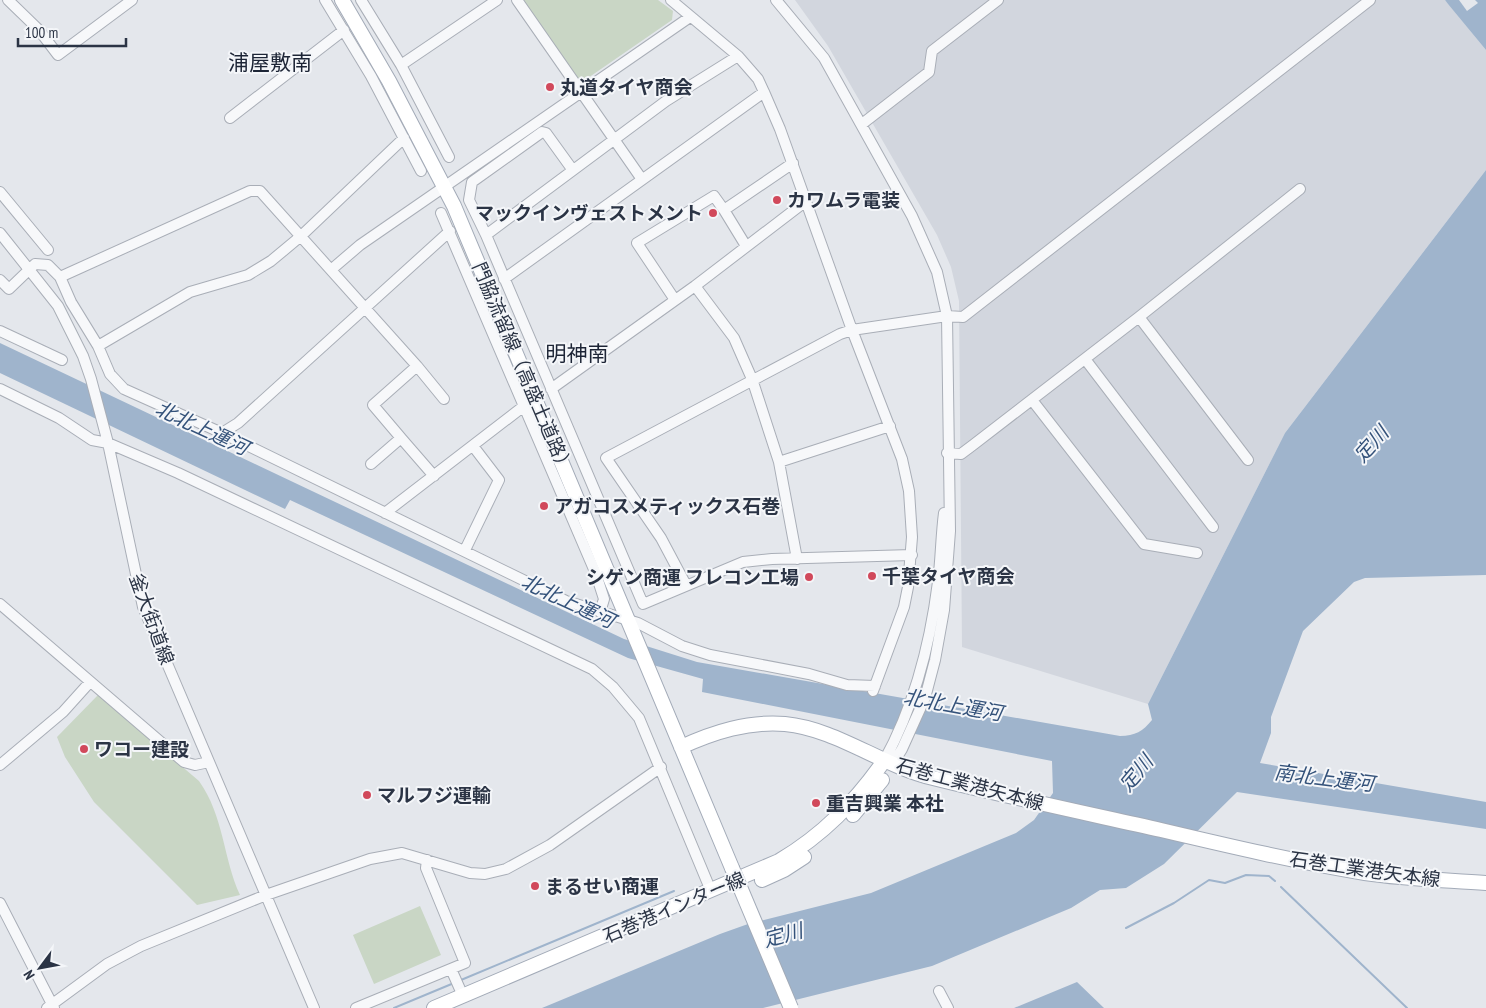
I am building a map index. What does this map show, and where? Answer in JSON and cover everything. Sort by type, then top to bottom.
[{"type":"main road","name":"門脇流留線（高盛土道路）","points":[[342,0],[389,81],[445,188],[492,293],[680,747]]},
{"type":"main road","name":"石巻工業港矢本線","points":[[680,747],[726,730],[748,726],[785,724],[824,732],[908,772],[1036,802],[1208,841],[1367,873],[1486,883]]},
{"type":"main road","points":[[680,747],[791,1008]]},
{"type":"main road","name":"石巻港インター線","points":[[434,1008],[457,987],[712,892],[779,861],[818,835],[888,763]]},
{"type":"main road","name":"石巻港インター線","points":[[457,987],[784,870],[824,842],[848,820],[888,763]]},
{"type":"street","points":[[8,0],[39,30],[58,55],[132,0]]},
{"type":"street","points":[[325,0],[344,30],[421,171]]},
{"type":"street","points":[[361,0],[401,65],[449,157]]},
{"type":"street","points":[[401,65],[497,0]]},
{"type":"street","points":[[517,0],[641,178]]},
{"type":"street","points":[[0,295],[35,264],[44,263],[53,268],[60,277],[71,302],[98,346],[110,374],[124,389],[222,433],[465,550],[566,601],[638,623],[682,646],[710,655],[809,674],[847,685],[874,689],[904,607],[912,555],[909,491],[902,459],[852,330],[793,163],[758,79],[738,56],[671,0]]},
{"type":"street","points":[[776,0],[824,58],[862,124],[928,249],[937,272],[947,316],[947,453],[950,531],[944,610],[936,660],[925,698],[888,763]]},
{"type":"street","points":[[862,124],[929,72],[932,51],[998,0]]},
{"type":"street","points":[[686,585],[661,538],[606,458],[824,340],[852,330],[947,316],[963,317],[1370,0]]},
{"type":"street","points":[[332,270],[360,245],[445,188],[690,16]]},
{"type":"street","points":[[230,118],[344,30]]},
{"type":"street","points":[[486,235],[572,169],[666,101],[738,56]]},
{"type":"street","points":[[504,279],[641,178],[764,92]]},
{"type":"street","points":[[572,169],[546,133],[542,132],[472,182],[469,200],[486,235],[643,604],[743,562],[912,555]]},
{"type":"street","points":[[98,346],[190,292],[248,275],[271,261],[301,236],[404,138]]},
{"type":"street","points":[[724,210],[793,163]]},
{"type":"street","points":[[947,453],[961,454],[1139,317],[1300,189]]},
{"type":"street","points":[[60,277],[250,191],[260,191],[366,308],[444,399]]},
{"type":"street","points":[[0,192],[48,250]]},
{"type":"street","points":[[675,300],[636,243],[714,196],[746,246]]},
{"type":"street","points":[[551,389],[696,286],[806,201]]},
{"type":"street","points":[[441,213],[599,584],[604,599],[600,612]]},
{"type":"street","points":[[222,433],[238,423],[287,376],[366,308],[450,231]]},
{"type":"street","name":"釜大街道線","points":[[0,233],[30,268],[58,306],[73,333],[91,379],[106,438],[143,607],[314,1008]]},
{"type":"street","points":[[0,280],[9,289]]},
{"type":"street","points":[[696,286],[734,338],[752,379],[779,462],[798,559]]},
{"type":"street","points":[[1139,317],[1248,460]]},
{"type":"street","points":[[0,331],[62,360]]},
{"type":"street","points":[[1085,359],[1213,527]]},
{"type":"street","points":[[417,366],[374,405],[434,476]]},
{"type":"street","points":[[0,390],[59,418],[84,436],[106,438],[592,669],[613,687],[639,718],[712,892]]},
{"type":"street","points":[[1032,400],[1144,544],[1197,553]]},
{"type":"street","points":[[385,513],[524,406]]},
{"type":"street","points":[[779,462],[890,426]]},
{"type":"street","points":[[371,464],[401,438]]},
{"type":"street","points":[[465,550],[500,480],[473,446]]},
{"type":"street","points":[[902,738],[925,663],[933,620],[948,490]]},
{"type":"street","points":[[0,604],[184,762],[195,765],[209,762]]},
{"type":"street","points":[[0,765],[62,712],[90,682]]},
{"type":"street","points":[[0,904],[51,1007],[108,964],[140,946],[266,895],[390,854],[410,854],[470,873],[485,874],[506,869],[550,845],[661,767]]},
{"type":"street","points":[[356,1008],[457,987],[465,963],[426,868],[427,860]]},
{"type":"street","points":[[939,991],[948,1008]]},
{"type":"shaded area","points":[[795,0],[1445,0],[1486,50],[1486,170],[1285,433],[1148,704],[962,647],[959,301],[951,267],[937,235],[828,46]]},
{"type":"green space","points":[[523,0],[658,0],[673,11],[672,20],[585,80],[576,78]]},
{"type":"green space","points":[[98,695],[199,781],[214,808],[234,881],[240,895],[197,905],[94,802],[65,757],[57,737]]},
{"type":"green space","points":[[420,906],[441,955],[374,984],[353,935]]},
{"type":"water","points":[[1445,0],[1486,0],[1486,50],[1448,4]]},
{"type":"water","points":[[1486,170],[1486,575],[1365,578],[1354,582],[1303,631],[1271,717],[1271,733],[1260,763],[1486,802],[1486,829],[1237,792],[1164,864],[1126,888],[1100,890],[1071,908],[932,966],[763,1008],[542,1008],[720,934],[748,924],[871,893],[1016,833],[1034,820],[1053,793],[1052,761],[702,692],[703,679],[628,658],[290,500],[285,509],[0,373],[0,343],[624,639],[697,662],[1125,736],[1138,732],[1152,720],[1148,704],[1285,433]]},
{"type":"water","points":[[1077,982],[1104,1008],[1014,1008]]},
{"type":"pier","points":[[1459,0],[1475,0],[1478,3],[1467,11]]},
{"type":"waterway","points":[[1126,928],[1174,903],[1209,880],[1225,883],[1246,875],[1269,876],[1275,881]]},
{"type":"waterway","points":[[1281,887],[1407,1008]]},
{"type":"waterway","points":[[461,980],[674,891]]},
{"type":"waterway","points":[[394,1008],[454,983]]},
{"type":"place","name":"丸道タイヤ商会","points":[[550,87]]},
{"type":"place","name":"カワムラ電装","points":[[777,200]]},
{"type":"place","name":"マックインヴェストメント","points":[[713,213]]},
{"type":"place","name":"アガコスメティックス石巻","points":[[544,506]]},
{"type":"place","name":"千葉タイヤ商会","points":[[872,576]]},
{"type":"place","name":"シゲン商運 フレコン工場","points":[[809,577]]},
{"type":"place","name":"ワコー建設","points":[[84,749]]},
{"type":"place","name":"マルフジ運輸","points":[[367,795]]},
{"type":"place","name":"重吉興業 本社","points":[[816,803]]},
{"type":"place","name":"まるせい商運","points":[[535,886]]},
{"type":"district","name":"浦屋敷南","points":[[270,62]]},
{"type":"district","name":"明神南","points":[[577,353]]},
{"type":"water label","name":"北北上運河","points":[[202,428]]},
{"type":"water label","name":"定川","points":[[1371,444]]},
{"type":"water label","name":"北北上運河","points":[[568,601]]},
{"type":"water label","name":"北北上運河","points":[[953,705]]},
{"type":"water label","name":"定川","points":[[1136,773]]},
{"type":"water label","name":"南北上運河","points":[[1324,778]]},
{"type":"water label","name":"定川","points":[[783,935]]}]
